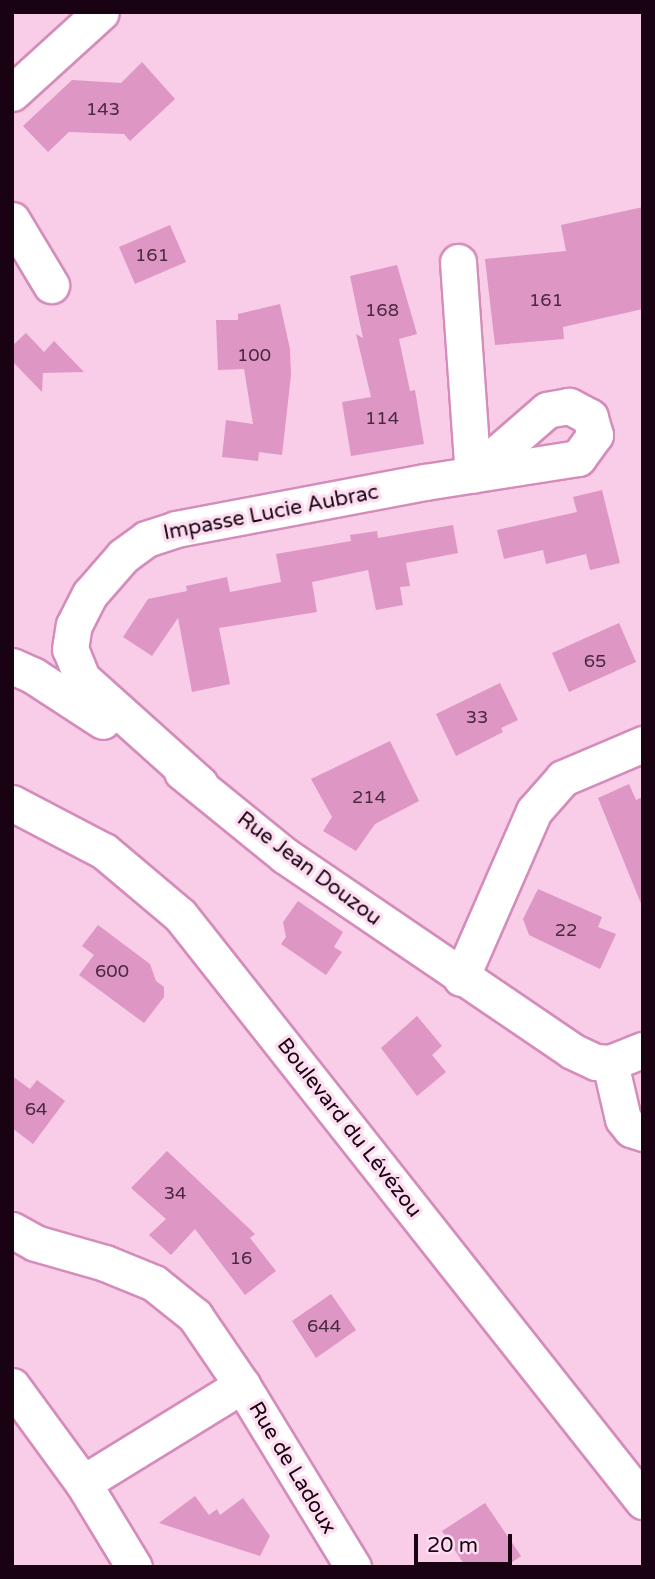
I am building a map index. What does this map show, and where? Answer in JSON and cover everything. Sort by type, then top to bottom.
[{"type":"street","points":[[12,93],[101,12]]},
{"type":"street","points":[[12,220],[51,285]]},
{"type":"street","name":"Impasse Lucie Aubrac","points":[[200,784],[82,678],[70,649],[74,625],[90,594],[123,556],[146,539],[176,529],[473,474],[458,262]]},
{"type":"street","name":"Rue Jean Douzou","points":[[12,666],[34,676],[200,784],[284,855],[461,978],[572,1051],[596,1062],[610,1063]]},
{"type":"street","points":[[461,978],[534,811],[563,778],[643,744]]},
{"type":"street","name":"Boulevard du Lévézou","points":[[12,803],[104,851],[180,915],[643,1501]]},
{"type":"street","points":[[643,1049],[610,1063],[623,1119],[631,1129],[643,1133]]},
{"type":"street","points":[[12,1230],[35,1242],[105,1263],[154,1283],[195,1316],[242,1385]]},
{"type":"street","name":"Rue de Ladoux","points":[[83,1483],[242,1385],[353,1567]]},
{"type":"street","points":[[12,1387],[83,1483],[134,1567]]},
{"type":"building","points":[[142,62],[175,99],[130,141],[124,134],[69,132],[48,152],[23,126],[72,80],[121,83]]},
{"type":"building","points":[[643,207],[643,309],[563,327],[564,339],[495,345],[485,259],[566,251],[561,225]]},
{"type":"building","points":[[170,225],[186,262],[135,284],[119,247]]},
{"type":"building","points":[[397,265],[417,334],[399,339],[410,391],[415,390],[424,444],[351,456],[342,402],[371,397],[356,334],[363,338],[350,276]]},
{"type":"building","points":[[280,304],[290,349],[291,375],[282,455],[259,452],[258,461],[222,457],[226,420],[253,424],[244,369],[218,370],[216,320],[238,320],[238,314]]},
{"type":"building","points":[[26,333],[44,352],[54,341],[84,372],[43,373],[42,392],[12,361],[12,346]]},
{"type":"building","points":[[602,490],[620,563],[590,570],[586,554],[546,564],[543,550],[504,559],[497,530],[577,512],[573,497]]},
{"type":"building","points":[[453,525],[458,553],[406,563],[410,586],[400,587],[403,605],[376,610],[368,570],[312,582],[317,612],[219,628],[230,684],[192,692],[178,618],[152,656],[123,637],[148,599],[187,591],[186,586],[227,577],[230,592],[281,582],[276,554],[351,541],[350,535],[377,531],[378,538]]},
{"type":"building","points":[[619,623],[636,662],[569,692],[552,653]]},
{"type":"building","points":[[500,683],[518,720],[501,728],[503,732],[456,756],[436,714]]},
{"type":"building","points":[[390,741],[419,801],[375,824],[356,851],[323,831],[332,817],[311,779]]},
{"type":"building","points":[[629,784],[636,800],[643,797],[642,906],[598,798]]},
{"type":"building","points":[[538,889],[602,917],[598,927],[616,934],[600,969],[529,935],[523,919]]},
{"type":"building","points":[[298,901],[343,932],[334,947],[342,952],[326,975],[281,944],[286,937],[283,922]]},
{"type":"building","points":[[98,925],[150,964],[156,981],[164,987],[164,997],[144,1023],[79,975],[94,955],[82,946]]},
{"type":"building","points":[[417,1016],[442,1046],[432,1055],[446,1072],[417,1096],[381,1048]]},
{"type":"building","points":[[12,1076],[30,1089],[37,1080],[65,1101],[33,1144],[12,1128]]},
{"type":"building","points":[[167,1151],[255,1234],[250,1238],[276,1271],[245,1295],[195,1229],[171,1255],[149,1235],[166,1219],[131,1188]]},
{"type":"building","points":[[331,1294],[356,1330],[316,1358],[292,1321]]},
{"type":"building","points":[[195,1496],[209,1515],[217,1509],[220,1515],[243,1498],[270,1536],[260,1556],[159,1523]]},
{"type":"building","points":[[485,1503],[521,1556],[505,1567],[466,1567],[442,1531]]}]
